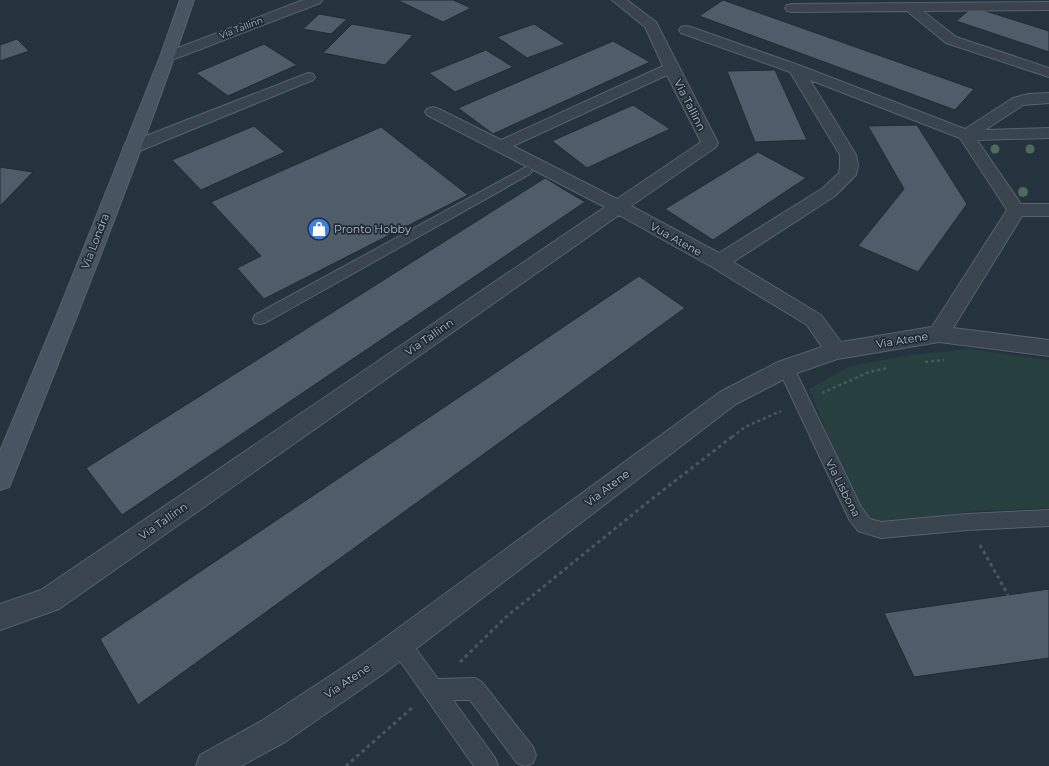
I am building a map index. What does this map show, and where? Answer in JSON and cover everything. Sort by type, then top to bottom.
[{"type":"street","name":"Via Londra","points":[[0,480],[67,314],[167,57],[187,0]]},
{"type":"street","name":"Via Tallinn","points":[[167,57],[315,0]]},
{"type":"street","name":"Via Tallinn","points":[[0,617],[49,600],[710,143],[671,68],[651,24],[618,0]]},
{"type":"street","points":[[792,8],[1049,6]]},
{"type":"street","points":[[910,7],[951,40],[1049,73]]},
{"type":"street","points":[[686,30],[796,69],[966,134],[1049,133]]},
{"type":"street","points":[[502,146],[671,68]]},
{"type":"street","points":[[719,262],[829,192],[847,175],[849,165],[848,155],[796,69]]},
{"type":"street","points":[[131,148],[308,77]]},
{"type":"street","points":[[966,134],[1018,101],[1049,98]]},
{"type":"street","name":"Vua Atene","points":[[433,112],[617,206],[719,262],[814,320],[836,350]]},
{"type":"street","points":[[966,134],[1016,210]]},
{"type":"street","points":[[1016,210],[1049,210]]},
{"type":"street","points":[[939,334],[1016,210]]},
{"type":"street","name":"Via Atene","points":[[211,766],[274,731],[400,644],[728,398],[786,368],[836,350],[939,334],[1049,348]]},
{"type":"lane","points":[[260,319],[526,171]]},
{"type":"lane","name":"Via Lisbona","points":[[786,368],[801,403],[855,513],[864,525],[881,530],[967,522],[1049,518]]},
{"type":"lane","points":[[400,644],[487,766]]},
{"type":"lane","points":[[432,690],[475,689],[525,755]]},
{"type":"path","points":[[923,362],[946,360]]},
{"type":"path","points":[[346,766],[432,690],[506,617],[648,502],[745,427],[869,372],[892,367]]},
{"type":"path","points":[[967,522],[1008,595]]},
{"type":"green space","points":[[970,349],[1049,360],[1049,508],[975,511],[891,523],[875,523],[868,518],[857,505],[809,389],[850,366],[910,355]]},
{"type":"building","points":[[397,0],[453,0],[471,8],[443,22]]},
{"type":"building","points":[[723,0],[974,89],[955,110],[699,16]]},
{"type":"building","points":[[973,7],[1049,31],[1049,52],[956,21]]},
{"type":"building","points":[[319,14],[347,19],[331,34],[303,29]]},
{"type":"building","points":[[352,24],[413,35],[385,65],[323,53]]},
{"type":"building","points":[[534,24],[565,44],[527,58],[497,37]]},
{"type":"building","points":[[17,39],[29,51],[0,61],[0,45]]},
{"type":"building","points":[[613,41],[650,62],[493,134],[458,108]]},
{"type":"building","points":[[264,44],[297,65],[228,96],[196,73]]},
{"type":"building","points":[[486,50],[513,67],[455,92],[429,73]]},
{"type":"building","points":[[775,70],[807,140],[755,142],[727,71]]},
{"type":"building","points":[[633,105],[670,129],[587,168],[552,141]]},
{"type":"building","points":[[917,125],[967,204],[918,272],[858,246],[904,189],[868,126]]},
{"type":"building","points":[[254,126],[285,152],[201,190],[172,160]]},
{"type":"building","name":"Pronto Hobby","points":[[381,127],[468,195],[264,299],[237,268],[261,256],[211,202]]},
{"type":"building","points":[[758,152],[806,178],[713,240],[665,209]]},
{"type":"building","points":[[0,167],[33,172],[0,206]]},
{"type":"building","points":[[545,178],[585,202],[122,515],[86,468]]},
{"type":"building","points":[[639,276],[685,308],[138,705],[100,639]]},
{"type":"building","points":[[1049,589],[1049,658],[914,677],[884,613]]},
{"type":"place","name":"Pronto Hobby","points":[[319,229]]}]
